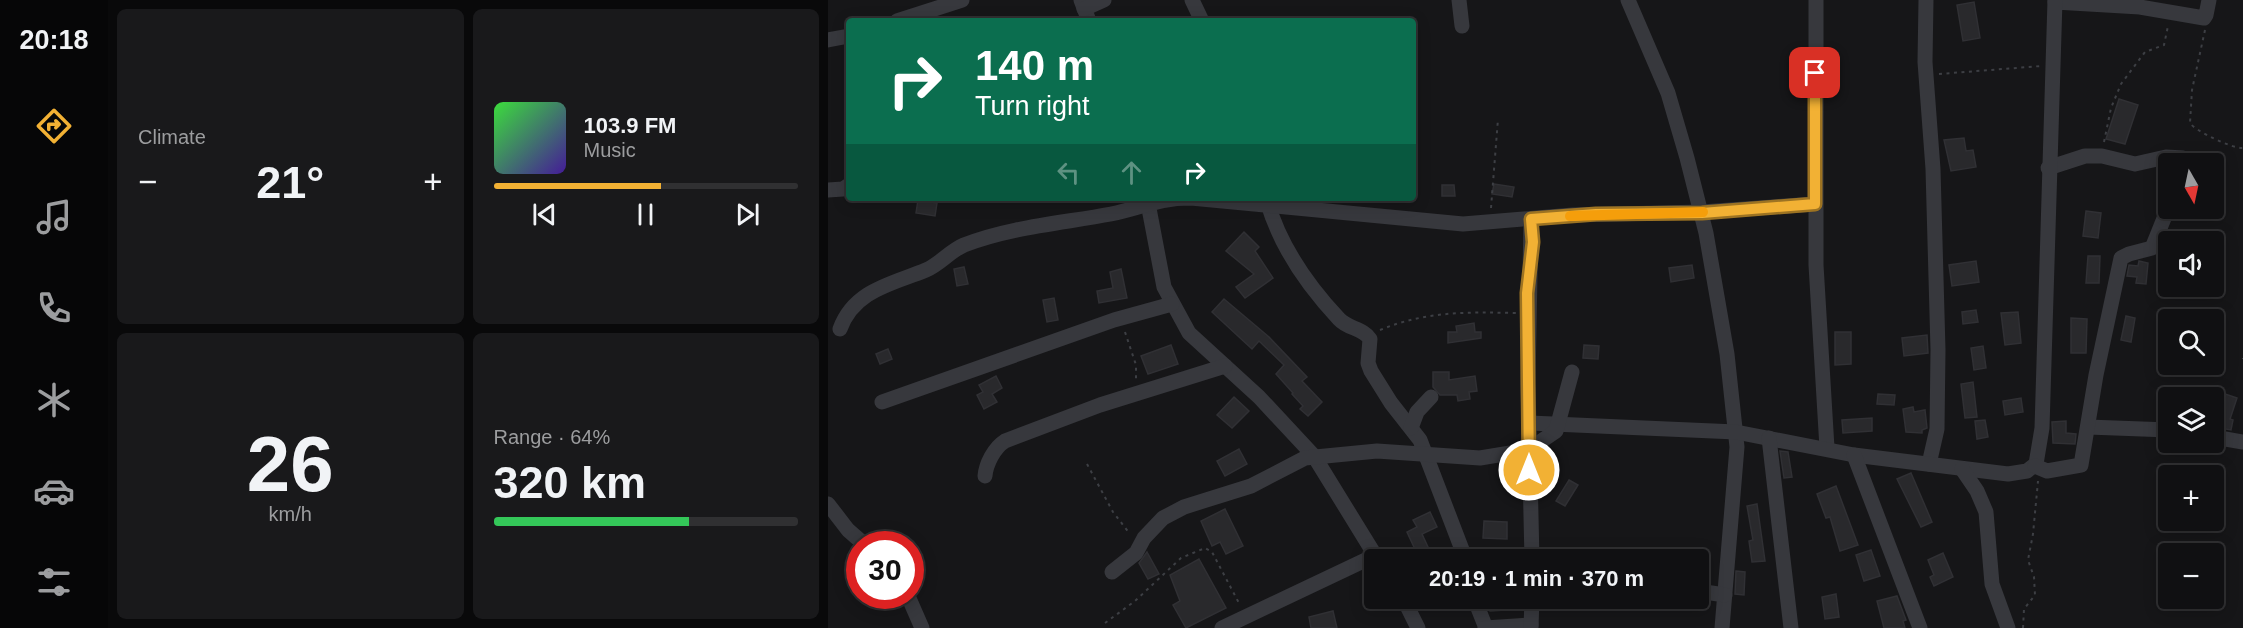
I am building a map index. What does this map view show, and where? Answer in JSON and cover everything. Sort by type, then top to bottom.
[{"type":"street","points":[[906,18],[962,0]]},
{"type":"street","points":[[1084,10],[1104,0]]},
{"type":"street","points":[[1192,0],[1201,18]]},
{"type":"street","points":[[1459,0],[1462,26]]},
{"type":"street","points":[[1628,0],[1668,93],[1702,213],[1727,354],[1736,432],[1737,474],[1722,628]]},
{"type":"street","points":[[1816,0],[1815,204],[1827,448]]},
{"type":"street","points":[[1926,0],[1926,75],[1933,169],[1938,340],[1937,429],[1929,464]]},
{"type":"street","points":[[2037,468],[2042,428],[2048,168],[2055,1],[2110,4],[2205,17],[2209,0]]},
{"type":"street","points":[[828,40],[846,37]]},
{"type":"street","points":[[2048,168],[2085,156],[2102,156],[2139,164],[2158,160]]},
{"type":"street","points":[[828,190],[846,187]]},
{"type":"street","points":[[840,329],[849,311],[864,297],[899,278],[932,267],[966,244],[1129,210],[1146,201]]},
{"type":"street","points":[[1148,201],[1160,271],[1172,304],[1189,333],[1259,397],[1314,456],[1372,549]]},
{"type":"street","points":[[1237,201],[1443,224],[1490,223],[1596,214],[1702,213],[1815,204]]},
{"type":"street","points":[[1268,203],[1308,283],[1344,323],[1368,337],[1371,343],[1368,363],[1371,371],[1391,403],[1411,428],[1425,454],[1462,549]]},
{"type":"street","points":[[1531,219],[1533,242],[1527,313],[1532,549]]},
{"type":"street","points":[[1530,423],[1736,432],[1854,455],[2008,474],[2037,468],[2057,470],[2081,465],[2096,375],[2121,258],[2152,248],[2164,219]]},
{"type":"street","points":[[882,402],[1124,317],[1172,304]]},
{"type":"street","points":[[985,476],[986,467],[994,451],[1005,441],[1131,395],[1225,366]]},
{"type":"street","points":[[1112,572],[1136,553],[1155,524],[1175,511],[1251,486],[1314,456],[1377,451],[1480,458],[1528,450],[1551,436],[1559,424],[1572,372]]},
{"type":"street","points":[[1411,428],[1417,412],[1431,397]]},
{"type":"street","points":[[2088,427],[2158,430]]},
{"type":"street","points":[[1769,438],[1791,628]]},
{"type":"street","points":[[2224,439],[2243,442]]},
{"type":"street","points":[[1854,455],[1920,628]]},
{"type":"street","points":[[1962,469],[1977,491],[1986,512],[1992,584],[2008,628]]},
{"type":"street","points":[[828,504],[849,531]]},
{"type":"street","points":[[1222,628],[1241,623],[1284,597],[1364,563]]},
{"type":"street","points":[[1709,593],[1725,595]]},
{"type":"street","points":[[914,609],[922,628]]},
{"type":"street","points":[[1409,609],[1419,628]]},
{"type":"street","points":[[1478,609],[1485,628],[1531,626],[1532,609]]},
{"type":"path","points":[[2102,156],[2106,125],[2118,89],[2145,52],[2164,45],[2170,11]]},
{"type":"path","points":[[2205,17],[2206,26],[2188,109],[2190,123],[2195,129],[2228,145],[2243,148]]},
{"type":"path","points":[[1926,75],[1997,71],[2053,63]]},
{"type":"path","points":[[1490,223],[1498,119]]},
{"type":"path","points":[[1368,337],[1406,319],[1421,315],[1469,312],[1527,313]]},
{"type":"path","points":[[1124,317],[1124,332],[1136,365],[1131,395]]},
{"type":"path","points":[[1087,464],[1113,512],[1139,546]]},
{"type":"path","points":[[2023,628],[2024,609],[2035,595],[2034,576],[2028,560],[2033,534],[2037,468]]},
{"type":"path","points":[[1105,623],[1135,601],[1182,558],[1205,548],[1212,552],[1225,575],[1241,623]]},
{"type":"building","points":[[1974,2],[1980,38],[1963,41],[1957,5]]},
{"type":"building","points":[[2119,99],[2138,105],[2125,144],[2106,139]]},
{"type":"building","points":[[1964,138],[1966,151],[1973,150],[1976,167],[1951,171],[1944,140]]},
{"type":"building","points":[[1494,184],[1514,187],[1512,197],[1492,194]]},
{"type":"building","points":[[1442,185],[1454,185],[1455,196],[1442,196]]},
{"type":"building","points":[[918,201],[937,203],[935,216],[916,213]]},
{"type":"building","points":[[2086,211],[2101,213],[2098,238],[2083,236]]},
{"type":"building","points":[[1244,232],[1259,247],[1255,251],[1273,278],[1245,298],[1236,287],[1254,274],[1226,251]]},
{"type":"building","points":[[2088,256],[2100,256],[2099,283],[2086,283]]},
{"type":"building","points":[[1976,261],[1979,282],[1952,286],[1949,265]]},
{"type":"building","points":[[2139,261],[2148,263],[2146,284],[2136,283],[2137,277],[2127,276],[2129,265],[2138,266]]},
{"type":"building","points":[[1692,265],[1694,278],[1671,282],[1669,268]]},
{"type":"building","points":[[964,267],[968,284],[957,286],[954,269]]},
{"type":"building","points":[[1121,269],[1127,298],[1099,303],[1097,291],[1113,288],[1110,272]]},
{"type":"building","points":[[1054,298],[1058,320],[1047,322],[1043,300]]},
{"type":"building","points":[[1224,299],[1269,337],[1307,377],[1302,381],[1322,402],[1308,416],[1300,409],[1303,406],[1276,374],[1284,365],[1259,341],[1252,349],[1212,312]]},
{"type":"building","points":[[1976,310],[1978,322],[1963,324],[1962,312]]},
{"type":"building","points":[[2018,312],[2021,343],[2005,345],[2001,313]]},
{"type":"building","points":[[2126,316],[2135,318],[2131,342],[2121,340]]},
{"type":"building","points":[[2071,318],[2087,319],[2086,353],[2071,353]]},
{"type":"building","points":[[1474,323],[1475,332],[1481,332],[1481,338],[1448,343],[1448,332],[1457,332],[1456,326]]},
{"type":"building","points":[[1835,332],[1851,332],[1851,364],[1835,365]]},
{"type":"building","points":[[1927,335],[1928,353],[1904,356],[1902,338]]},
{"type":"building","points":[[1171,345],[1178,364],[1148,374],[1141,356]]},
{"type":"building","points":[[1584,345],[1599,346],[1598,359],[1583,358]]},
{"type":"building","points":[[1983,346],[1986,368],[1974,370],[1971,348]]},
{"type":"building","points":[[888,349],[892,359],[880,364],[876,354]]},
{"type":"building","points":[[1433,372],[1449,372],[1449,380],[1475,376],[1477,391],[1469,392],[1470,399],[1458,401],[1457,395],[1440,395],[1433,387]]},
{"type":"building","points":[[996,376],[1002,388],[992,394],[997,402],[984,409],[977,395],[983,392],[979,385]]},
{"type":"building","points":[[1973,382],[1977,417],[1965,418],[1961,384]]},
{"type":"building","points":[[1878,394],[1895,395],[1894,405],[1877,404]]},
{"type":"building","points":[[2224,394],[2237,398],[2230,419],[2233,420],[2231,430],[2224,429]]},
{"type":"building","points":[[1234,397],[1249,411],[1232,428],[1217,415]]},
{"type":"building","points":[[2021,398],[2023,412],[2005,415],[2003,401]]},
{"type":"building","points":[[1913,407],[1914,412],[1925,410],[1927,428],[1922,430],[1922,433],[1906,432],[1903,409]]},
{"type":"building","points":[[1872,418],[1872,431],[1843,433],[1842,420]]},
{"type":"building","points":[[1985,420],[1988,437],[1977,439],[1975,421]]},
{"type":"building","points":[[2066,421],[2066,433],[2076,434],[2075,444],[2053,443],[2052,422]]},
{"type":"building","points":[[1239,449],[1247,464],[1225,476],[1217,461]]},
{"type":"building","points":[[1780,451],[1788,452],[1792,477],[1784,478]]},
{"type":"building","points":[[1911,473],[1932,522],[1921,527],[1897,479]]},
{"type":"building","points":[[1569,480],[1578,485],[1565,506],[1556,501]]},
{"type":"building","points":[[1836,486],[1858,545],[1840,551],[1830,517],[1826,518],[1817,494]]},
{"type":"building","points":[[1757,504],[1765,561],[1752,562],[1749,541],[1753,540],[1747,506]]},
{"type":"building","points":[[1225,509],[1243,546],[1226,554],[1220,542],[1212,546],[1201,521]]},
{"type":"building","points":[[1430,512],[1437,527],[1422,534],[1429,549],[1415,549],[1407,532],[1417,527],[1413,520]]},
{"type":"building","points":[[1484,521],[1507,522],[1507,539],[1483,538]]},
{"type":"building","points":[[1871,550],[1880,576],[1864,581],[1856,555]]},
{"type":"building","points":[[1147,552],[1159,574],[1148,579],[1139,563]]},
{"type":"building","points":[[1943,553],[1953,577],[1934,586],[1930,577],[1934,575],[1928,560]]},
{"type":"building","points":[[1199,559],[1226,608],[1186,628],[1173,605],[1180,601],[1170,575]]},
{"type":"building","points":[[1736,571],[1745,572],[1744,595],[1735,594]]},
{"type":"building","points":[[1836,594],[1839,617],[1825,619],[1822,597]]},
{"type":"building","points":[[1897,596],[1906,620],[1903,621],[1905,628],[1884,628],[1877,601]]},
{"type":"building","points":[[1489,609],[1521,609],[1490,611]]},
{"type":"building","points":[[1333,611],[1337,628],[1311,628],[1309,617]]},
{"type":"slow traffic","points":[[1570,216],[1703,212]]},
{"type":"route","points":[[1529,470],[1527,293],[1533,242],[1531,219],[1596,214],[1702,213],[1815,204],[1815,73]]}]
